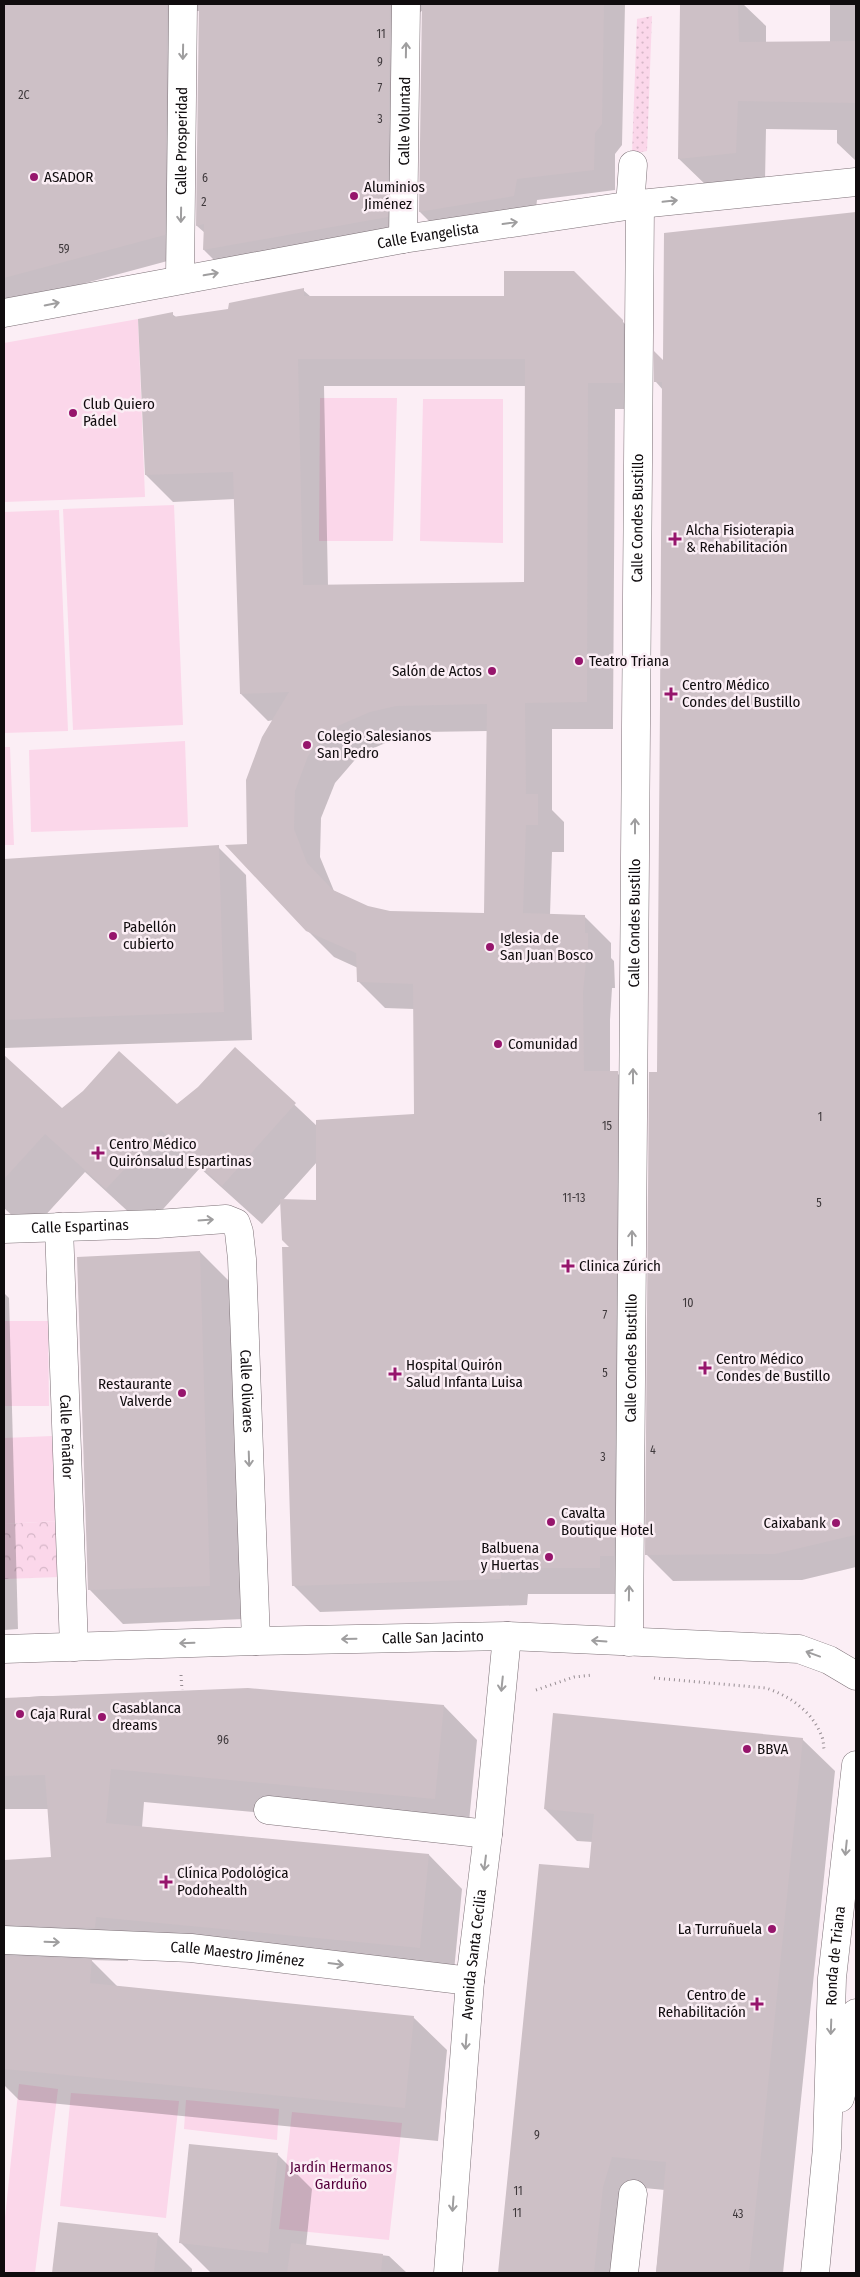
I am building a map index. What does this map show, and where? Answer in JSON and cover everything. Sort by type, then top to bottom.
[{"type":"street","name":"Calle Prosperidad","points":[[180,279],[183,4]]},
{"type":"street","name":"Calle Voluntad","points":[[403,239],[406,4]]},
{"type":"street","name":"Calle Condes Bustillo","points":[[629,1642],[635,205],[633,165]]},
{"type":"street","name":"Calle Evangelista","points":[[4,313],[403,239],[635,205],[856,182]]},
{"type":"street","name":"Calle Olivares","points":[[157,1224],[226,1219],[236,1223],[239,1232],[242,1259],[256,1641]]},
{"type":"street","name":"Calle Espartinas","points":[[4,1228],[157,1224]]},
{"type":"street","name":"Calle Peñaflor","points":[[59,1227],[74,1647]]},
{"type":"street","name":"Calle San Jacinto","points":[[4,1649],[507,1636],[799,1649],[829,1660],[856,1676]]},
{"type":"street","name":"Avenida Santa Cecilia","points":[[448,2273],[470,1980],[488,1834],[507,1636]]},
{"type":"street","name":"Ronda de Triana","points":[[815,2273],[827,2148],[832,1978],[856,1765]]},
{"type":"street","points":[[268,1810],[488,1834]]},
{"type":"street","name":"Calle Maestro Jiménez","points":[[4,1940],[191,1948],[470,1980]]},
{"type":"street","name":"Ronda de Triana","points":[[827,2148],[854,2044],[856,2012]]},
{"type":"street","points":[[624,2273],[633,2194]]},
{"type":"path","points":[[533,1691],[574,1677],[599,1675]]},
{"type":"path","points":[[647,1678],[766,1688],[780,1693],[804,1709],[813,1719],[823,1739],[823,1748],[827,1755]]},
{"type":"green space","points":[[652,16],[647,151],[632,154],[637,19]]},
{"type":"green space","name":"Club Quiero Pádel","points":[[138,319],[145,497],[4,502],[4,343]]},
{"type":"green space","points":[[320,398],[397,398],[393,541],[319,541]]},
{"type":"green space","points":[[423,399],[503,399],[503,543],[420,541]]},
{"type":"green space","points":[[174,505],[183,725],[73,730],[63,509]]},
{"type":"green space","points":[[59,510],[68,731],[4,733],[4,512]]},
{"type":"green space","points":[[185,741],[188,827],[31,832],[29,750]]},
{"type":"green space","points":[[4,747],[10,747],[14,845],[4,845]]},
{"type":"green space","points":[[4,1321],[48,1321],[49,1406],[4,1406]]},
{"type":"green space","points":[[52,1436],[57,1521],[4,1524],[4,1438]]},
{"type":"green space","points":[[57,1521],[60,1577],[4,1579],[4,1524]]},
{"type":"green space","points":[[19,2084],[58,2089],[35,2273],[4,2273],[4,2227]]},
{"type":"green space","points":[[71,2093],[179,2101],[166,2218],[60,2206]]},
{"type":"green space","points":[[186,2100],[279,2109],[277,2140],[184,2129]]},
{"type":"green space","name":"Jardín Hermanos Garduño","points":[[292,2112],[402,2123],[389,2240],[279,2229]]},
{"type":"building","points":[[4,4],[167,4],[165,235],[4,278]]},
{"type":"building","points":[[199,4],[390,4],[388,217],[203,250],[204,224],[196,226]]},
{"type":"building","points":[[422,4],[604,4],[602,124],[595,133],[594,170],[517,179],[514,196],[419,212]]},
{"type":"building","points":[[680,4],[738,4],[739,42],[856,41],[856,103],[738,101],[736,153],[678,159]]},
{"type":"building","points":[[856,212],[855,1535],[775,1554],[645,1555],[649,1072],[657,1072],[660,705],[662,382],[654,382],[654,351],[663,360],[664,233]]},
{"type":"building","points":[[504,271],[574,271],[623,320],[623,383],[588,383],[587,702],[525,703],[526,794],[538,794],[538,825],[526,825],[523,913],[585,915],[585,933],[588,933],[588,962],[586,962],[583,992],[584,1071],[618,1071],[614,1556],[600,1556],[600,1568],[501,1568],[501,1579],[292,1586],[282,1247],[289,1247],[282,1240],[280,1199],[316,1200],[316,1120],[414,1114],[413,984],[357,982],[356,953],[306,931],[225,845],[247,844],[246,780],[262,737],[289,692],[240,694],[233,472],[145,475],[138,319],[173,312],[173,317],[228,309],[229,303],[304,288],[304,296],[504,296]],"holes":[[[298,359],[525,359],[524,582],[303,585]],[[487,704],[484,913],[390,911],[368,906],[333,890],[307,863],[294,829],[295,791],[308,756],[333,728],[370,712],[396,706]]]},
{"type":"building","name":"Pabellón cubierto","points":[[219,845],[224,1012],[4,1020],[4,859]]},
{"type":"building","points":[[235,1047],[296,1103],[222,1186],[161,1130],[106,1189],[45,1134],[4,1179],[4,1055],[62,1108],[83,1091],[119,1051],[177,1104],[198,1087]]},
{"type":"building","points":[[200,1251],[210,1586],[88,1590],[77,1257]]},
{"type":"building","points":[[248,1688],[444,1705],[435,1799],[111,1769],[106,1823],[429,1854],[420,1948],[96,1917],[95,1928],[4,1925],[4,1860],[51,1857],[45,1775],[4,1776],[4,1698]]},
{"type":"building","points":[[553,1713],[803,1738],[749,2273],[656,2273],[666,2162],[612,2157],[603,2187],[594,2273],[498,2273],[539,1864],[589,1868],[594,1814],[544,1809]]},
{"type":"building","points":[[4,1956],[92,1959],[90,1983],[414,2016],[405,2108],[4,2069]]},
{"type":"building","points":[[189,2144],[278,2153],[268,2253],[179,2243]]},
{"type":"building","points":[[58,2222],[158,2233],[154,2273],[52,2273]]},
{"type":"building","points":[[291,2243],[383,2254],[381,2273],[287,2273]]},
{"type":"place","name":"ASADOR","points":[[34,177]]},
{"type":"place","name":"Aluminios Jiménez","points":[[354,196]]},
{"type":"place","name":"Club Quiero Pádel","points":[[73,413]]},
{"type":"place","name":"Alcha Fisioterapia & Rehabilitación","points":[[675,539]]},
{"type":"place","name":"Teatro Triana","points":[[579,661]]},
{"type":"place","name":"Salón de Actos","points":[[492,671]]},
{"type":"place","name":"Centro Médico Condes del Bustillo","points":[[671,694]]},
{"type":"place","name":"Colegio Salesianos San Pedro","points":[[307,745]]},
{"type":"place","name":"Pabellón cubierto","points":[[113,936]]},
{"type":"place","name":"Iglesia de San Juan Bosco","points":[[490,947]]},
{"type":"place","name":"Comunidad","points":[[498,1044]]},
{"type":"place","name":"Centro Médico Quirónsalud Espartinas","points":[[98,1153]]},
{"type":"place","name":"Clinica Zúrich","points":[[568,1266]]},
{"type":"place","name":"Centro Médico Condes de Bustillo","points":[[705,1368]]},
{"type":"place","name":"Hospital Quirón Salud Infanta Luisa","points":[[395,1374]]},
{"type":"place","name":"Restaurante Valverde","points":[[182,1393]]},
{"type":"place","name":"Cavalta Boutique Hotel","points":[[551,1522]]},
{"type":"place","name":"Caixabank","points":[[836,1523]]},
{"type":"place","name":"Balbuena y Huertas","points":[[549,1557]]},
{"type":"place","name":"Caja Rural","points":[[20,1714]]},
{"type":"place","name":"Casablanca dreams","points":[[102,1717]]},
{"type":"place","name":"BBVA","points":[[747,1749]]},
{"type":"place","name":"Clínica Podológica Podohealth","points":[[166,1882]]},
{"type":"place","name":"La Turruñuela","points":[[772,1929]]},
{"type":"place","name":"Centro de Rehabilitación","points":[[757,2004]]}]
